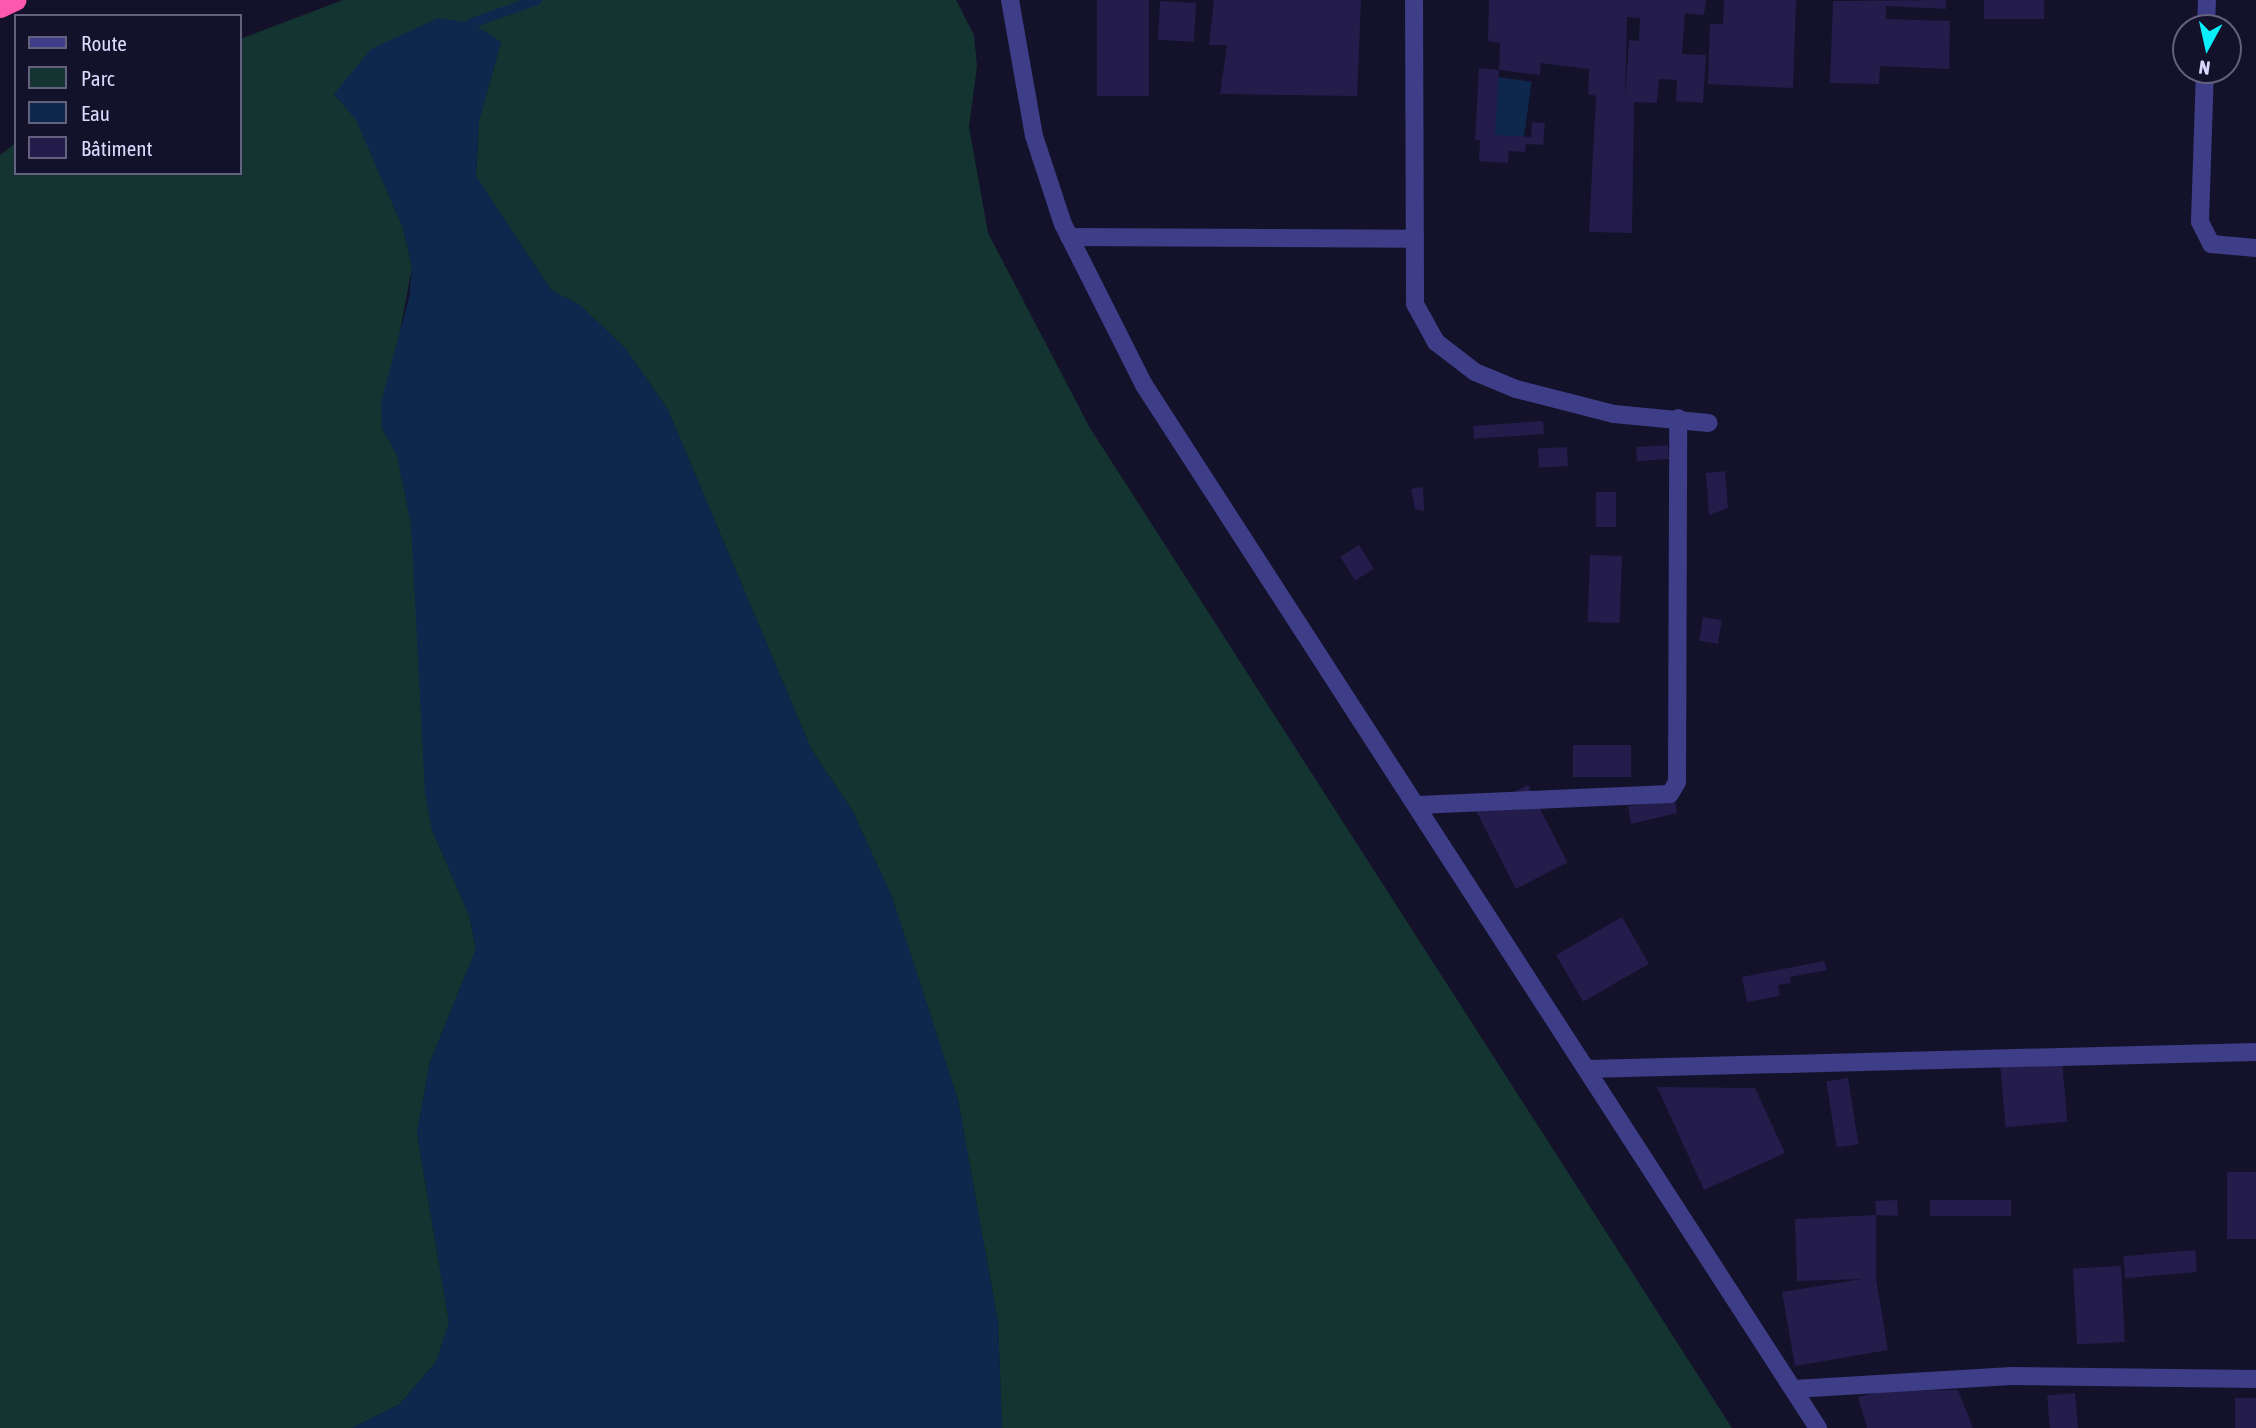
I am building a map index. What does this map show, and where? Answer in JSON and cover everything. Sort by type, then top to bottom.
[{"type":"highway","points":[[0,7],[15,0]]},
{"type":"street","points":[[1010,0],[1034,136],[1069,237],[1144,385],[1418,805],[1818,1428]]},
{"type":"street","points":[[1414,0],[1415,304],[1436,342],[1475,372],[1565,403],[1614,414],[1678,418],[1709,424]]},
{"type":"street","points":[[2205,84],[2200,222],[2211,244],[2256,248]]},
{"type":"street","points":[[1069,237],[1415,239]]},
{"type":"street","points":[[1418,805],[1670,794],[1677,782],[1678,418]]},
{"type":"street","points":[[1587,1069],[2256,1052]]},
{"type":"street","points":[[1794,1389],[2012,1376],[2256,1379]]},
{"type":"green space","points":[[343,0],[956,0],[974,35],[977,66],[969,127],[988,233],[1090,428],[1732,1428],[1002,1428],[998,1322],[958,1100],[892,897],[852,810],[812,751],[668,410],[626,349],[580,305],[551,290],[476,176],[479,121],[501,42],[334,94],[356,119],[403,228],[412,267],[382,428],[397,455],[411,524],[432,830],[469,915],[476,949],[430,1062],[417,1133],[449,1322],[436,1362],[400,1404],[352,1428],[0,1428],[0,155],[14,144],[14,175],[242,175],[242,38]]},
{"type":"water","points":[[438,18],[472,23],[501,42],[479,121],[476,176],[551,290],[580,305],[626,349],[668,410],[812,751],[852,810],[892,897],[958,1100],[998,1322],[1002,1428],[352,1428],[400,1404],[436,1362],[449,1322],[417,1133],[430,1062],[476,949],[469,915],[432,830],[425,793],[411,524],[397,455],[382,428],[381,402],[409,298],[412,267],[403,228],[356,120],[334,94],[371,49]]},
{"type":"water","points":[[1498,77],[1532,82],[1524,139],[1490,134]]},
{"type":"building","points":[[1097,0],[1149,0],[1149,96],[1097,96]]},
{"type":"building","points":[[1214,0],[1361,0],[1357,96],[1220,94],[1227,45],[1209,45]]},
{"type":"building","points":[[1489,0],[1706,0],[1704,15],[1685,13],[1682,54],[1706,55],[1703,103],[1676,101],[1677,80],[1659,79],[1657,103],[1634,102],[1632,233],[1589,232],[1596,96],[1588,94],[1589,69],[1541,63],[1540,75],[1499,70],[1500,43],[1488,41]],"holes":[[[1627,17],[1640,18],[1639,41],[1629,40],[1625,101]]]},
{"type":"building","points":[[1724,0],[1796,0],[1793,88],[1708,84],[1710,24],[1723,24]]},
{"type":"building","points":[[1946,0],[1946,9],[1886,6],[1886,19],[1950,21],[1949,69],[1880,66],[1879,84],[1830,83],[1833,1]]},
{"type":"building","points":[[1984,0],[2044,0],[2044,19],[1984,19]]},
{"type":"building","points":[[1160,1],[1196,3],[1194,42],[1158,40]]},
{"type":"building","points":[[1479,68],[1499,70],[1495,135],[1531,137],[1532,122],[1545,123],[1543,145],[1526,144],[1525,152],[1509,151],[1508,163],[1479,161],[1480,140],[1475,140]]},
{"type":"building","points":[[1543,421],[1544,434],[1474,439],[1473,426]]},
{"type":"building","points":[[1668,445],[1669,459],[1637,461],[1636,447]]},
{"type":"building","points":[[1567,447],[1568,466],[1539,467],[1538,449]]},
{"type":"building","points":[[1725,471],[1728,508],[1709,515],[1706,473]]},
{"type":"building","points":[[1423,487],[1424,511],[1415,509],[1411,489]]},
{"type":"building","points":[[1596,492],[1616,492],[1616,527],[1596,527]]},
{"type":"building","points":[[1359,545],[1374,569],[1355,580],[1340,557]]},
{"type":"building","points":[[1590,555],[1622,556],[1620,623],[1588,622]]},
{"type":"building","points":[[1703,617],[1722,620],[1718,644],[1699,641]]},
{"type":"building","points":[[1573,745],[1631,745],[1631,777],[1573,777]]},
{"type":"building","points":[[1528,785],[1567,863],[1516,889],[1476,811]]},
{"type":"building","points":[[1675,801],[1677,813],[1631,824],[1628,806]]},
{"type":"building","points":[[1622,917],[1649,964],[1583,1002],[1556,955]]},
{"type":"building","points":[[1824,961],[1827,970],[1790,977],[1791,983],[1778,985],[1780,996],[1747,1002],[1742,977]]},
{"type":"building","points":[[2062,1060],[2067,1122],[2006,1127],[2000,1065]]},
{"type":"building","points":[[1848,1078],[1858,1144],[1837,1148],[1826,1081]]},
{"type":"building","points":[[1657,1087],[1755,1088],[1785,1153],[1704,1190]]},
{"type":"building","points":[[2227,1172],[2256,1172],[2256,1239],[2227,1239]]},
{"type":"building","points":[[1897,1200],[1898,1216],[1876,1215],[1875,1201]]},
{"type":"building","points":[[1930,1200],[2011,1200],[2011,1216],[1930,1216]]},
{"type":"building","points":[[1876,1215],[1876,1278],[1888,1350],[1795,1366],[1782,1292],[1862,1279],[1797,1281],[1795,1219]]},
{"type":"building","points":[[2195,1250],[2197,1272],[2125,1278],[2123,1256]]},
{"type":"building","points":[[2121,1266],[2125,1342],[2077,1344],[2073,1269]]},
{"type":"building","points":[[1958,1390],[1973,1428],[1867,1428],[1858,1397],[1884,1391]]},
{"type":"building","points":[[2075,1393],[2078,1428],[2050,1428],[2047,1395]]},
{"type":"building","points":[[2235,1398],[2256,1398],[2256,1428],[2235,1428]]},
{"type":"waterway","points":[[465,33],[472,23],[537,0]]}]
